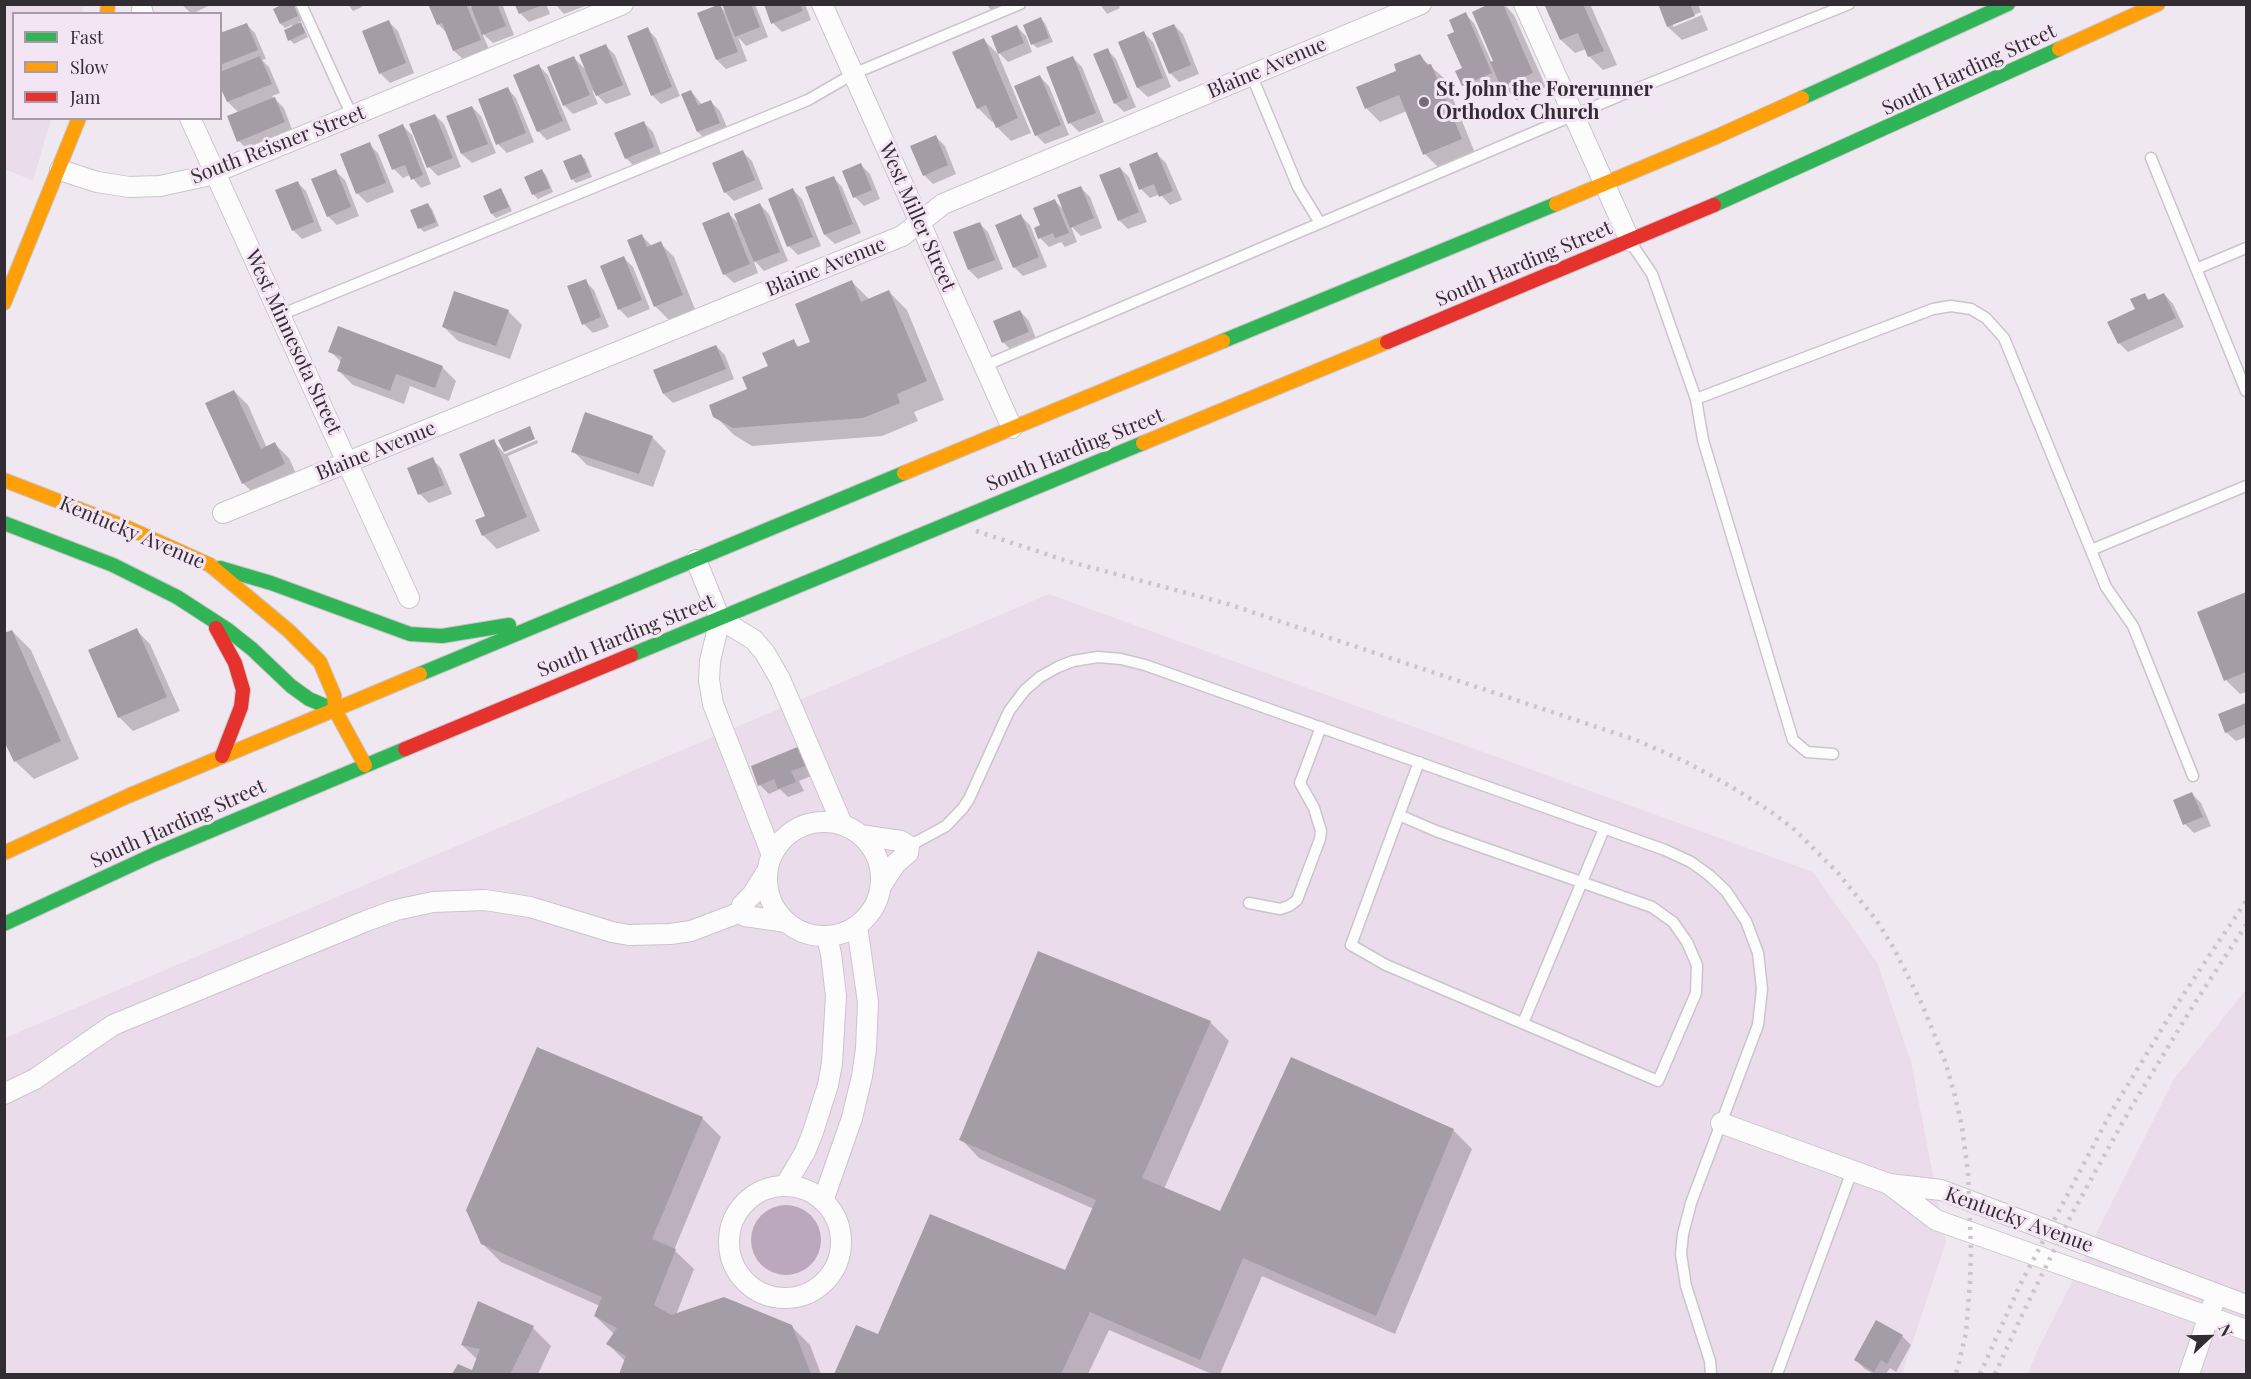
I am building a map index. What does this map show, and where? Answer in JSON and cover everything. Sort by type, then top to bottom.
[{"type":"main road","points":[[4,854],[222,756],[1604,184],[2008,4]]},
{"type":"main road","name":"South Harding Street","points":[[4,924],[155,854],[366,765],[1630,241],[1808,164],[2158,4]]},
{"type":"main road","points":[[4,303],[41,209],[60,170],[78,120]]},
{"type":"main road","name":"Kentucky Avenue","points":[[4,480],[128,528],[210,565],[289,631],[320,662],[334,695],[335,710],[366,765]]},
{"type":"main road","name":"Kentucky Avenue","points":[[4,523],[140,578],[207,615],[252,649],[291,686],[309,699],[335,710]]},
{"type":"main road","points":[[210,565],[270,583],[410,634],[442,636],[560,617]]},
{"type":"main road","points":[[207,615],[235,663],[243,690],[241,707],[222,756]]},
{"type":"street","name":"South Reisner Street","points":[[60,170],[97,182],[140,188],[171,184],[215,172],[623,4]]},
{"type":"street","name":"West Miller Street","points":[[822,4],[1012,428]]},
{"type":"street","name":"Blaine Avenue","points":[[222,513],[902,236],[943,204],[1421,4]]},
{"type":"street","points":[[1524,4],[1630,241]]},
{"type":"street","name":"West Minnesota Street","points":[[191,120],[409,598]]},
{"type":"street","points":[[696,560],[720,619],[710,661],[709,680],[713,704],[770,863],[770,899],[786,922],[803,933],[827,937],[838,935],[856,927],[871,912],[877,902],[881,886],[880,869],[872,847],[860,835],[842,824],[820,822],[804,825],[789,834],[770,863],[752,895],[742,905],[741,912]]},
{"type":"street","points":[[720,619],[754,640],[770,662],[789,699],[842,824]]},
{"type":"street","points":[[860,835],[901,841],[909,846],[908,853],[896,863],[881,886]]},
{"type":"street","points":[[4,1094],[34,1079],[113,1025],[396,910],[433,902],[484,900],[530,907],[629,935],[691,931],[741,912]]},
{"type":"street","points":[[741,912],[745,916],[786,922]]},
{"type":"street","points":[[822,1201],[852,1118],[866,1049],[868,1002],[856,927]]},
{"type":"street","points":[[785,1186],[805,1152],[813,1132],[832,1063],[836,996],[827,937]]},
{"type":"street","name":"Kentucky Avenue","points":[[1721,1123],[1889,1184],[1941,1190],[2247,1305]]},
{"type":"street","points":[[1889,1184],[1936,1220],[2247,1330]]},
{"type":"street","points":[[785,1186],[807,1190],[822,1201],[834,1217],[840,1238],[838,1258],[831,1274],[817,1288],[797,1297],[779,1298],[762,1293],[743,1279],[730,1254],[729,1238],[735,1216],[745,1203],[762,1191],[785,1186]]},
{"type":"street","points":[[2189,1374],[2217,1293]]},
{"type":"lane","points":[[301,4],[352,116]]},
{"type":"lane","points":[[280,315],[808,100],[853,74],[1020,4]]},
{"type":"lane","points":[[984,366],[1574,116],[1849,4]]},
{"type":"lane","points":[[1251,74],[1298,187],[1320,223]]},
{"type":"lane","points":[[2151,158],[2247,391]]},
{"type":"lane","points":[[1630,241],[1652,274],[1696,399],[1703,440],[1793,740],[1807,752],[1833,754]]},
{"type":"lane","points":[[2196,269],[2247,248]]},
{"type":"lane","points":[[1696,399],[1913,316],[1951,306],[1971,309],[1986,318],[2004,338],[2106,587],[2133,626],[2193,776]]},
{"type":"lane","points":[[2091,550],[2247,486]]},
{"type":"lane","points":[[909,846],[946,826],[963,808],[1009,711],[1017,699],[1040,677],[1053,669],[1073,661],[1098,657],[1130,660],[1321,727],[1678,855],[1702,870],[1726,891],[1746,921],[1761,969],[1761,1011],[1753,1041],[1685,1221],[1681,1254],[1686,1286],[1710,1361],[1711,1374]]},
{"type":"lane","points":[[1249,903],[1280,909],[1297,900],[1320,839],[1318,819],[1300,783],[1321,727]]},
{"type":"lane","points":[[1399,815],[1436,831],[1652,907],[1673,922],[1687,942],[1697,965],[1696,993],[1658,1081],[1386,964],[1351,945],[1399,815],[1419,762]]},
{"type":"lane","points":[[1523,1023],[1604,829]]},
{"type":"lane","points":[[1777,1374],[1852,1171]]},
{"type":"shaded area","points":[[4,5],[84,5],[82,12],[12,12],[12,120],[51,120],[33,181],[5,169]]},
{"type":"shaded area","points":[[1049,594],[1813,872],[1877,962],[1911,1062],[1946,1242],[1902,1374],[5,1374],[5,1038]]},
{"type":"shaded area","points":[[2246,990],[2246,1374],[2028,1374],[2037,1351],[2174,1079]]},
{"type":"shaded area","points":[[786,1205],[799,1208],[811,1215],[818,1227],[821,1240],[818,1253],[811,1265],[799,1272],[786,1275],[773,1272],[761,1265],[754,1253],[751,1240],[754,1227],[761,1215],[773,1208]]},
{"type":"building","points":[[283,4],[294,4],[298,16],[280,24],[273,9]]},
{"type":"building","points":[[428,4],[466,4],[481,40],[453,51],[442,23],[437,25]]},
{"type":"building","points":[[470,4],[497,4],[506,26],[482,35]]},
{"type":"building","points":[[720,4],[738,52],[716,60],[697,13]]},
{"type":"building","points":[[722,4],[751,4],[760,27],[735,37]]},
{"type":"building","points":[[764,4],[800,4],[803,11],[771,24]]},
{"type":"building","points":[[1489,4],[1503,4],[1533,73],[1501,87],[1490,62],[1493,61],[1472,12]]},
{"type":"building","points":[[1544,4],[1583,4],[1604,51],[1588,57],[1578,33],[1560,40]]},
{"type":"building","points":[[1658,4],[1690,4],[1695,16],[1667,27]]},
{"type":"building","points":[[515,5],[543,5],[519,14]]},
{"type":"building","points":[[1466,12],[1492,73],[1462,86],[1455,71],[1462,68],[1447,35],[1454,32],[1449,20]]},
{"type":"building","points":[[1041,17],[1049,38],[1031,45],[1023,25]]},
{"type":"building","points":[[389,20],[406,63],[379,74],[362,31]]},
{"type":"building","points":[[301,22],[305,33],[288,41],[284,30]]},
{"type":"building","points":[[247,23],[258,50],[222,64],[222,32]]},
{"type":"building","points":[[1174,24],[1191,65],[1169,74],[1152,33]]},
{"type":"building","points":[[1017,25],[1024,43],[998,54],[991,36]]},
{"type":"building","points":[[648,27],[672,87],[651,96],[627,36]]},
{"type":"building","points":[[1144,31],[1163,78],[1137,88],[1118,42]]},
{"type":"building","points":[[984,38],[1018,118],[996,128],[986,105],[977,109],[952,52]]},
{"type":"building","points":[[606,44],[623,85],[596,96],[579,55]]},
{"type":"building","points":[[1108,48],[1128,98],[1114,104],[1093,54]]},
{"type":"building","name":"St. John the Forerunner Orthodox Church","points":[[1420,54],[1427,65],[1431,64],[1462,139],[1423,155],[1399,95],[1365,109],[1356,87],[1396,71],[1394,64]]},
{"type":"building","points":[[260,56],[272,84],[227,102],[222,91],[222,71]]},
{"type":"building","points":[[574,56],[590,95],[563,106],[547,67]]},
{"type":"building","points":[[1073,56],[1096,113],[1068,124],[1046,67]]},
{"type":"building","points":[[539,64],[563,121],[537,132],[513,75]]},
{"type":"building","points":[[1040,75],[1061,125],[1035,136],[1014,86]]},
{"type":"building","points":[[508,87],[526,133],[496,145],[478,99]]},
{"type":"building","points":[[691,90],[698,105],[711,100],[720,123],[697,132],[681,94]]},
{"type":"building","points":[[275,97],[285,122],[237,142],[227,116]]},
{"type":"building","points":[[472,106],[488,144],[461,154],[446,116]]},
{"type":"building","points":[[435,114],[453,158],[427,168],[409,124]]},
{"type":"building","points":[[644,121],[654,147],[625,159],[614,133]]},
{"type":"building","points":[[403,124],[423,175],[411,180],[405,165],[392,170],[378,135]]},
{"type":"building","points":[[936,135],[948,165],[923,176],[910,146]]},
{"type":"building","points":[[370,142],[386,183],[356,194],[340,154]]},
{"type":"building","points":[[743,150],[755,180],[724,193],[712,163]]},
{"type":"building","points":[[1157,152],[1173,191],[1159,197],[1154,184],[1139,190],[1129,164]]},
{"type":"building","points":[[581,154],[589,172],[571,180],[563,161]]},
{"type":"building","points":[[861,163],[872,190],[853,198],[842,171]]},
{"type":"building","points":[[1120,167],[1139,212],[1118,221],[1099,175]]},
{"type":"building","points":[[336,169],[351,207],[327,217],[311,179]]},
{"type":"building","points":[[542,169],[550,188],[532,195],[524,177]]},
{"type":"building","points":[[834,176],[853,224],[824,235],[805,187]]},
{"type":"building","points":[[298,181],[314,222],[292,231],[275,190]]},
{"type":"building","points":[[1081,186],[1094,218],[1070,228],[1057,195]]},
{"type":"building","points":[[501,188],[509,207],[491,214],[483,196]]},
{"type":"building","points":[[793,188],[813,237],[787,247],[768,199]]},
{"type":"building","points":[[1055,199],[1069,233],[1055,238],[1053,233],[1038,239],[1034,228],[1040,225],[1033,208]]},
{"type":"building","points":[[428,203],[436,222],[418,229],[410,210]]},
{"type":"building","points":[[760,203],[780,252],[754,262],[734,214]]},
{"type":"building","points":[[729,212],[750,264],[723,275],[702,223]]},
{"type":"building","points":[[1021,214],[1039,257],[1013,268],[995,225]]},
{"type":"building","points":[[980,222],[995,260],[968,270],[953,232]]},
{"type":"building","points":[[642,234],[647,247],[661,241],[683,295],[654,307],[627,240]]},
{"type":"building","points":[[624,256],[642,300],[618,310],[600,266]]},
{"type":"building","points":[[586,279],[601,317],[582,325],[567,286]]},
{"type":"building","points":[[852,280],[861,302],[889,290],[927,381],[897,394],[900,403],[863,418],[733,428],[713,417],[709,405],[747,389],[742,377],[768,366],[762,353],[794,339],[797,347],[810,342],[795,304]]},
{"type":"building","points":[[454,291],[509,310],[496,346],[442,327]]},
{"type":"building","points":[[2145,293],[2148,300],[2164,293],[2176,318],[2118,344],[2107,322],[2135,309],[2130,299]]},
{"type":"building","points":[[1020,310],[1029,332],[1002,343],[993,321]]},
{"type":"building","points":[[338,326],[443,366],[435,388],[396,374],[390,391],[337,371],[342,357],[328,352]]},
{"type":"building","points":[[716,345],[726,369],[663,394],[653,370]]},
{"type":"building","points":[[234,390],[261,449],[275,442],[285,464],[242,484],[205,403]]},
{"type":"building","points":[[585,412],[653,436],[639,474],[571,452]]},
{"type":"building","points":[[530,426],[535,439],[504,452],[498,440]]},
{"type":"building","points":[[494,439],[527,517],[482,536],[475,520],[485,516],[459,454]]},
{"type":"building","points":[[433,457],[444,485],[418,495],[407,468]]},
{"type":"building","points":[[2246,592],[2246,672],[2224,681],[2197,612]]},
{"type":"building","points":[[137,628],[167,697],[118,718],[88,650]]},
{"type":"building","points":[[12,630],[61,741],[14,762],[4,741],[4,633]]},
{"type":"building","points":[[2246,703],[2246,724],[2225,733],[2218,714]]},
{"type":"building","points":[[800,746],[808,765],[791,771],[796,782],[778,789],[774,779],[758,786],[751,766]]},
{"type":"building","points":[[2192,792],[2203,817],[2183,825],[2173,800]]},
{"type":"building","points":[[1038,951],[1211,1021],[1142,1178],[1220,1211],[1291,1057],[1454,1129],[1376,1316],[1243,1258],[1200,1360],[1090,1312],[1061,1374],[834,1374],[856,1325],[878,1334],[930,1214],[1065,1270],[1096,1200],[959,1140]]},
{"type":"building","points":[[537,1047],[703,1117],[652,1239],[676,1249],[654,1305],[671,1315],[724,1297],[792,1325],[811,1374],[619,1374],[626,1356],[606,1344],[617,1328],[594,1316],[602,1297],[481,1244],[466,1210]]},
{"type":"building","points":[[478,1301],[534,1326],[510,1374],[452,1374],[458,1364],[472,1370],[480,1349],[461,1345]]},
{"type":"building","points":[[1876,1320],[1903,1335],[1887,1364],[1881,1360],[1874,1372],[1854,1360]]},
{"type":"railway","points":[[976,531],[1067,561],[1228,604],[1636,740],[1686,762],[1730,786],[1795,830],[1838,873],[1877,921],[1922,1004],[1946,1064],[1962,1127],[1968,1172],[1971,1250],[1966,1333],[1956,1374]]},
{"type":"railway","points":[[1980,1374],[2020,1285],[2110,1114],[2177,1004],[2246,901]]},
{"type":"railway","points":[[1995,1374],[2073,1212],[2129,1111],[2196,1001],[2246,925]]},
{"type":"traffic: fast","points":[[1802,98],[2008,4]]},
{"type":"traffic: fast","points":[[1714,205],[2059,49]]},
{"type":"traffic: fast","points":[[1223,341],[1556,204]]},
{"type":"traffic: fast","points":[[631,655],[1143,443]]},
{"type":"traffic: fast","points":[[420,674],[904,473]]},
{"type":"traffic: fast","points":[[4,523],[113,565],[177,597],[228,630],[309,699],[335,710]]},
{"type":"traffic: fast","points":[[220,568],[271,583],[410,634],[442,636],[509,625]]},
{"type":"traffic: fast","points":[[4,924],[155,854],[405,749]]},
{"type":"traffic: slow","points":[[107,12],[108,4]]},
{"type":"traffic: slow","points":[[2059,49],[2158,4]]},
{"type":"traffic: slow","points":[[1556,204],[1802,98]]},
{"type":"traffic: slow","points":[[4,303],[78,120]]},
{"type":"traffic: slow","points":[[904,473],[1223,341]]},
{"type":"traffic: slow","points":[[1143,443],[1387,342]]},
{"type":"traffic: slow","points":[[4,480],[128,528],[210,565],[289,631],[320,662],[334,695],[335,710],[365,765]]},
{"type":"traffic: slow","points":[[4,853],[128,796],[420,674]]},
{"type":"traffic: jam","points":[[1387,342],[1714,205]]},
{"type":"traffic: jam","points":[[216,628],[235,663],[243,690],[241,707],[222,756]]},
{"type":"traffic: jam","points":[[405,749],[631,655]]},
{"type":"place","name":"St. John the Forerunner Orthodox Church","points":[[1424,102]]}]
